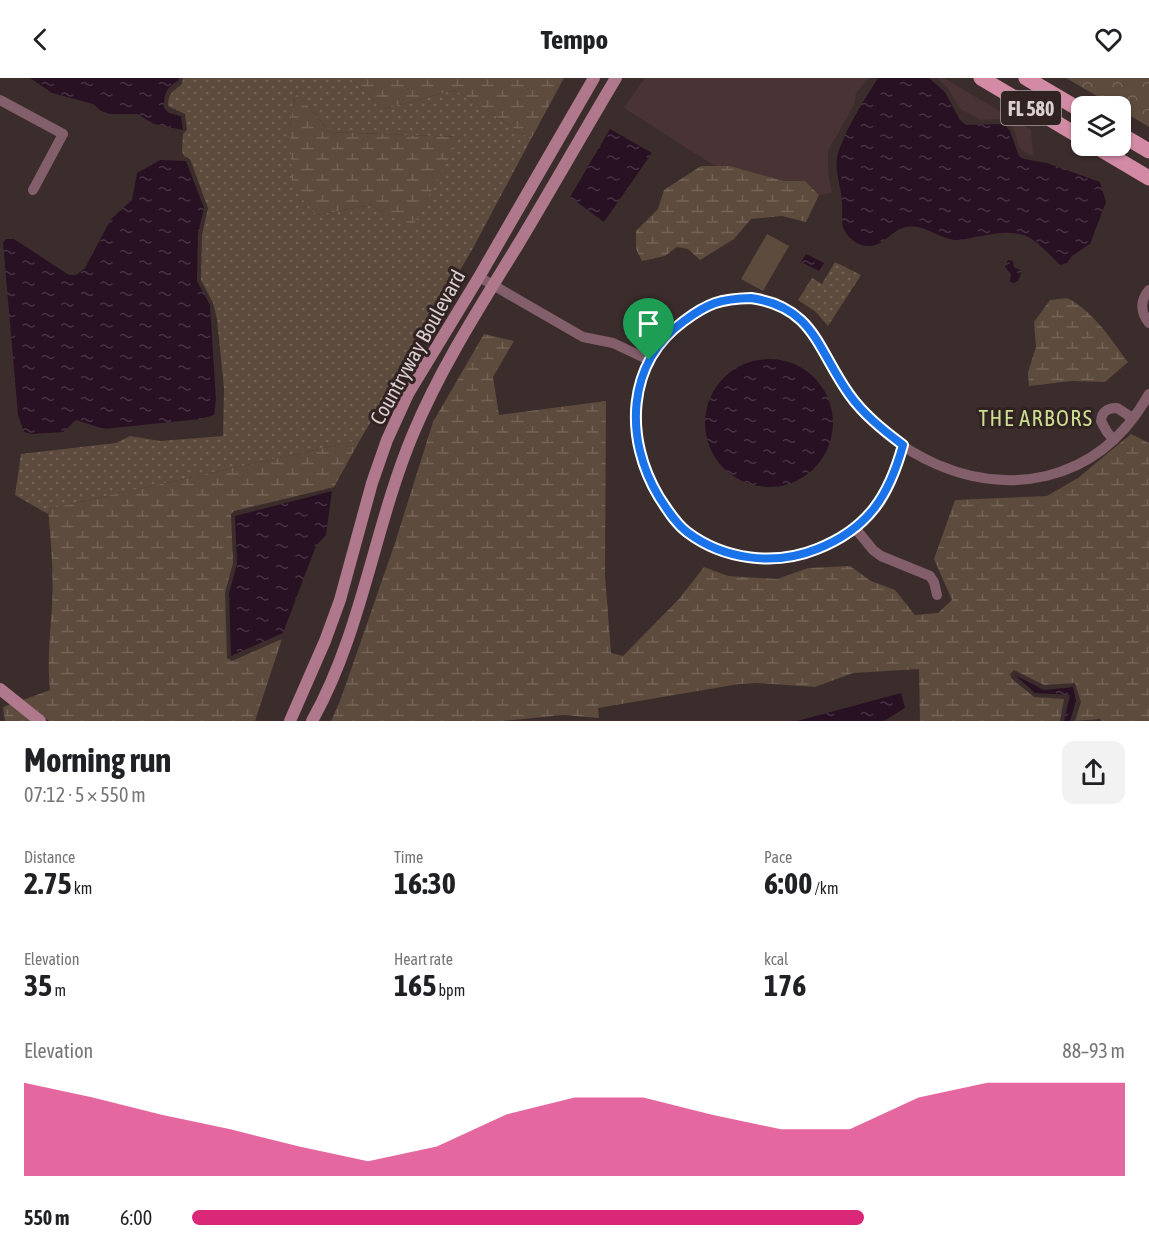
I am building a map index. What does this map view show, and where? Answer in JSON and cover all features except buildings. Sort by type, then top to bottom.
[{"type":"main road","name":"FL 580","points":[[981,78],[1071,131]]},
{"type":"main road","name":"FL 580","points":[[1026,78],[1071,105]]},
{"type":"main road","points":[[1131,140],[1149,151]]},
{"type":"main road","points":[[1112,156],[1149,178]]},
{"type":"street","name":"Countryway Boulevard","points":[[290,721],[340,600],[372,483],[387,440],[408,394],[479,277],[594,78]]},
{"type":"street","name":"Countryway Boulevard","points":[[312,721],[346,642],[393,490],[413,434],[436,386],[493,285],[616,78]]},
{"type":"street","points":[[0,100],[63,134],[33,190]]},
{"type":"street","points":[[479,277],[583,337],[613,343],[649,360]]},
{"type":"street","points":[[1149,290],[1143,296],[1142,303],[1144,317],[1149,323]]},
{"type":"street","points":[[903,445],[890,484],[879,504],[855,528],[829,544],[806,554],[779,559],[729,553],[709,546],[686,531],[669,513],[655,490],[644,469],[637,442],[635,420],[637,397],[642,375],[649,360],[669,332],[701,309],[728,299],[768,301],[791,311],[803,321],[816,338],[851,396],[884,431],[903,445],[952,471],[981,479],[1006,481],[1030,479],[1053,474],[1091,458],[1114,440],[1146,408],[1149,393]]},
{"type":"street","points":[[1114,440],[1101,421],[1104,412],[1107,409],[1117,408],[1128,415],[1131,421]]},
{"type":"street","points":[[855,528],[881,556],[930,576],[937,595]]},
{"type":"street","points":[[348,570],[367,576]]},
{"type":"street","points":[[0,689],[40,721]]},
{"type":"shaded area","points":[[645,78],[869,78],[856,93],[854,105],[828,151],[828,172],[832,193],[819,195],[805,181],[784,181],[730,166],[715,166],[624,108]]},
{"type":"shaded area","points":[[937,78],[944,78],[1031,130],[1033,156],[1019,147],[1014,129],[1008,122],[999,119],[981,120],[960,109],[948,88]]},
{"type":"green space","points":[[183,78],[350,78],[384,109],[455,90],[531,139],[473,248],[360,440],[48,509],[48,514],[15,495],[21,454],[116,443],[130,436],[160,441],[223,436],[224,388],[217,319],[213,303],[201,280],[202,235],[208,208],[190,159],[184,156],[182,151],[183,134],[187,130],[185,114],[168,106],[170,95],[182,84]],"holes":[[[296,92],[330,132],[459,137],[412,227],[371,205],[316,215],[290,127]]]},
{"type":"green space","points":[[350,78],[564,78],[531,139],[455,90],[384,109]]},
{"type":"green space","points":[[1066,78],[1149,78],[1149,127],[1131,116],[1131,96],[1097,96]]},
{"type":"green space","points":[[296,92],[330,132],[460,137],[412,228],[371,205],[316,215],[292,187],[290,127]]},
{"type":"green space","points":[[701,166],[730,166],[784,181],[805,181],[819,195],[806,222],[782,216],[751,219],[734,239],[700,260],[688,249],[677,247],[665,256],[642,261],[636,249],[636,231],[658,209],[664,190]]},
{"type":"green space","points":[[767,234],[789,246],[763,291],[741,279]]},
{"type":"green space","points":[[835,262],[861,275],[828,326],[816,312],[798,300],[812,278],[822,284]]},
{"type":"green space","points":[[1067,298],[1093,318],[1128,362],[1105,382],[1072,381],[1029,386],[1028,372],[1036,347],[1034,322],[1050,300]]},
{"type":"green space","points":[[484,334],[514,341],[493,377],[499,415],[606,401],[605,576],[611,653],[623,656],[679,599],[704,567],[728,576],[777,579],[808,568],[850,566],[871,581],[895,590],[915,615],[938,613],[952,600],[934,559],[955,500],[1047,496],[1078,478],[1131,434],[1149,443],[1149,721],[1102,721],[1100,719],[1075,721],[1081,702],[1075,683],[1044,685],[1014,670],[1010,674],[1012,679],[1034,697],[1064,699],[1060,721],[920,721],[919,669],[853,673],[815,687],[739,684],[598,708],[599,718],[563,715],[502,721],[331,721],[395,543],[433,422]]},
{"type":"green space","points":[[360,440],[334,487],[234,511],[231,514],[233,563],[225,593],[227,658],[232,661],[282,639],[255,721],[49,721],[23,700],[50,690],[49,658],[53,582],[48,509]]},
{"type":"green space","points":[[11,704],[32,721],[5,721],[3,707]]},
{"type":"water","points":[[30,78],[179,78],[167,92],[164,108],[169,113],[181,116],[183,130],[154,124],[137,114],[110,114],[101,111],[93,104],[52,93]]},
{"type":"water","points":[[878,78],[929,78],[945,92],[960,120],[966,125],[999,124],[1006,126],[1019,156],[1024,159],[1047,163],[1100,182],[1106,202],[1090,244],[1072,256],[1067,263],[1060,265],[1034,241],[1018,234],[996,233],[954,240],[919,227],[906,227],[872,246],[862,245],[852,240],[846,234],[842,224],[842,197],[837,157],[852,122]]},
{"type":"water","points":[[610,129],[652,153],[604,222],[570,197]]},
{"type":"water","points":[[160,160],[186,161],[204,208],[198,234],[197,281],[210,305],[216,400],[214,415],[200,419],[104,429],[76,420],[63,432],[32,434],[24,432],[18,415],[3,243],[6,239],[14,239],[69,275],[76,275],[85,268],[111,219],[132,200],[137,173]]},
{"type":"water","points":[[806,254],[824,263],[819,271],[801,262]]},
{"type":"water","points":[[1008,260],[1013,261],[1014,267],[1022,271],[1018,281],[1014,283],[1010,282],[1011,274],[1005,267]]},
{"type":"water","points":[[769,359],[794,364],[814,378],[828,398],[833,423],[828,448],[814,468],[794,482],[769,487],[744,482],[724,468],[710,448],[705,423],[710,398],[724,378],[744,364]]},
{"type":"water","points":[[332,491],[326,535],[316,546],[283,633],[231,656],[229,593],[237,564],[235,516]]},
{"type":"water","points":[[1015,675],[1044,690],[1073,687],[1076,701],[1070,721],[1064,721],[1070,695],[1035,693]]},
{"type":"water","points":[[901,693],[905,708],[884,721],[797,721]]},
{"type":"district","name":"THE ARBORS","points":[[1036,418]]},
{"type":"route","points":[[751,298],[768,301],[791,311],[803,321],[816,338],[840,380],[866,414],[903,445],[890,484],[879,504],[864,521],[847,533],[806,554],[779,559],[758,558],[729,553],[709,546],[686,531],[669,513],[644,469],[637,442],[635,420],[642,375],[649,360],[669,332],[701,309],[728,299],[751,298]]}]
